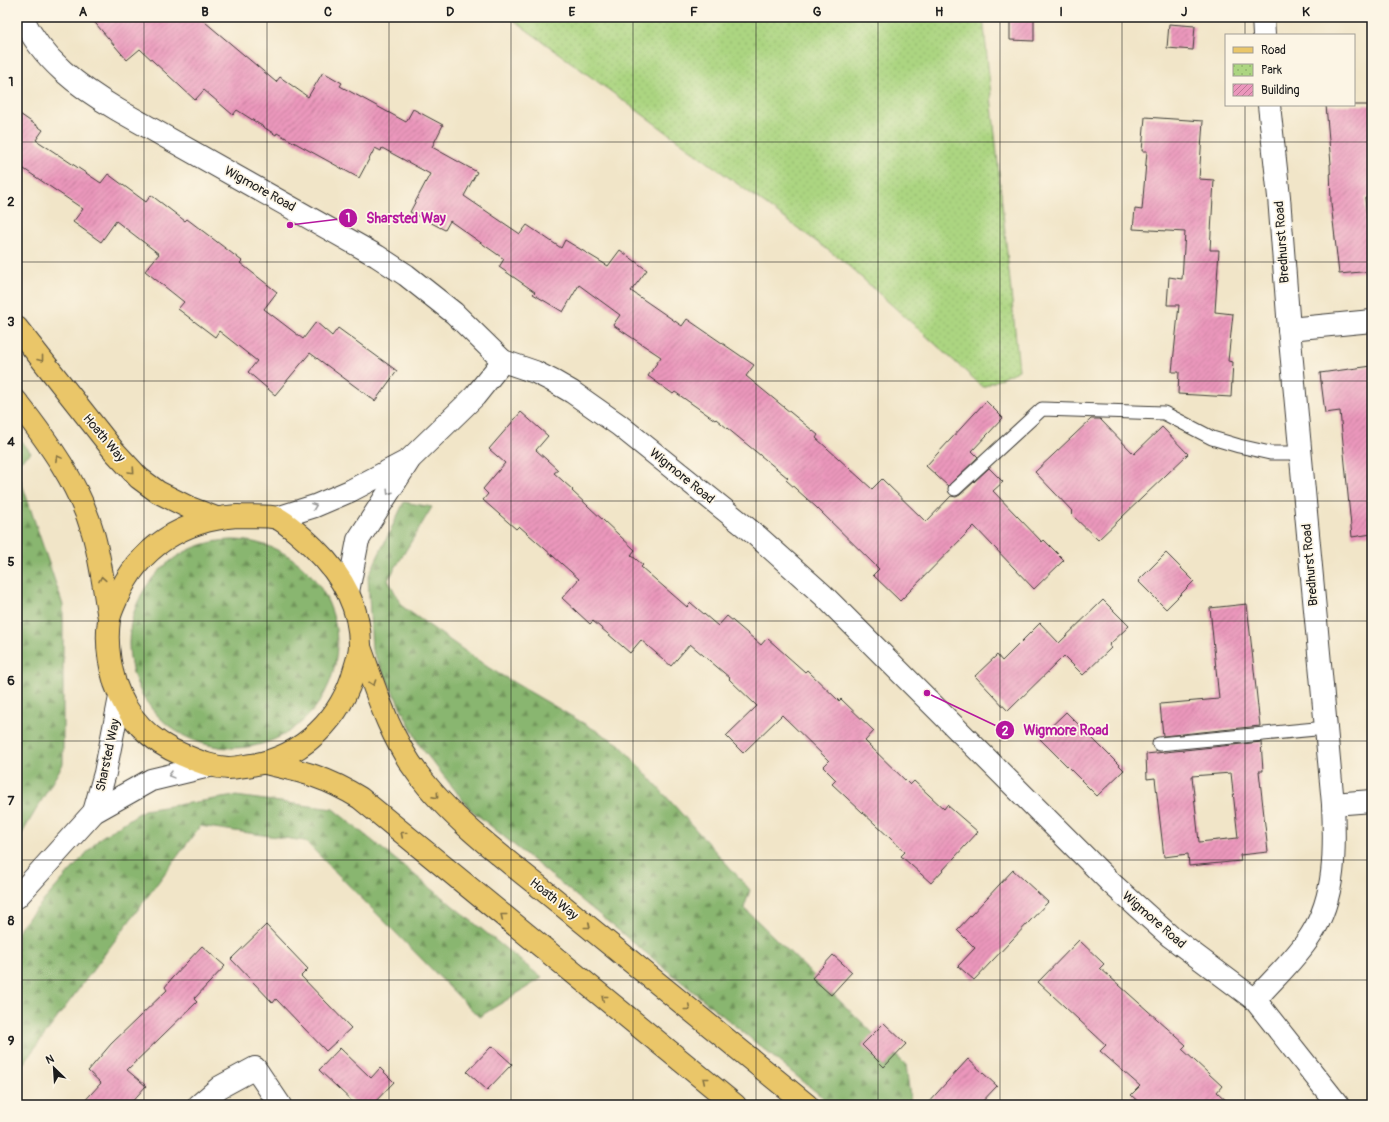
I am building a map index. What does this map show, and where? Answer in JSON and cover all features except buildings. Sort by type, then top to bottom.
[{"type":"main road","name":"Hoath Way","points":[[17,328],[114,451],[139,478],[158,492],[216,518]]},
{"type":"main road","points":[[17,402],[54,452],[80,498],[93,534],[109,618],[108,647],[113,675],[120,697],[138,726],[167,748],[209,766],[231,768],[265,763],[292,752],[315,736],[336,713],[351,683],[360,647],[356,614],[348,592],[330,563],[305,539],[277,518],[237,516],[216,518],[187,526],[155,545],[125,579],[109,618]]},
{"type":"main road","name":"Hoath Way","points":[[360,647],[384,715],[400,749],[418,775],[439,800],[537,884],[807,1105]]},
{"type":"main road","points":[[265,763],[310,773],[336,784],[360,798],[735,1105]]},
{"type":"street","name":"Wigmore Road","points":[[22,17],[33,38],[42,50],[65,74],[80,86],[118,110],[377,256],[406,275],[454,313],[503,361],[535,372],[572,392],[619,425],[757,536],[823,595],[886,656],[1111,882],[1171,937],[1255,1000],[1338,1105]]},
{"type":"street","points":[[1263,17],[1264,34]]},
{"type":"street","name":"Bredhurst Road","points":[[1255,1000],[1302,949],[1319,921],[1331,883],[1334,838],[1333,804],[1300,453],[1279,197],[1269,106]]},
{"type":"street","points":[[1289,329],[1372,321]]},
{"type":"street","points":[[348,592],[358,540],[410,459],[475,396],[503,361]]},
{"type":"street","points":[[277,518],[315,506],[350,491],[410,459]]},
{"type":"street","name":"Sharsted Way","points":[[94,812],[106,773],[120,697]]},
{"type":"street","name":"Sharsted Way","points":[[17,898],[94,812],[151,780],[209,766]]},
{"type":"street","points":[[1333,804],[1372,801]]},
{"type":"street","points":[[199,1105],[220,1087],[255,1068],[280,1105]]},
{"type":"lane","points":[[955,489],[1042,409],[1164,413],[1212,438],[1239,446],[1270,453],[1300,453]]},
{"type":"lane","points":[[1160,744],[1326,728]]},
{"type":"green space","points":[[509,17],[983,17],[1019,370],[983,387],[843,261]]},
{"type":"green space","points":[[17,435],[31,453],[17,463]]},
{"type":"green space","points":[[17,469],[63,605],[63,764],[17,842]]},
{"type":"green space","points":[[404,502],[432,507],[388,580],[403,607],[489,668],[619,744],[750,890],[744,908],[906,1065],[911,1105],[832,1105],[470,809],[420,746],[372,650],[368,577]]},
{"type":"green space","points":[[233,540],[253,542],[273,548],[282,552],[307,570],[325,595],[329,604],[335,624],[337,644],[335,664],[329,684],[325,693],[307,718],[282,736],[273,740],[253,746],[233,748],[213,746],[193,740],[184,736],[159,718],[141,693],[137,684],[131,664],[129,644],[131,624],[137,604],[141,595],[159,570],[184,552],[193,548],[213,542]]},
{"type":"green space","points":[[235,796],[333,809],[542,978],[479,1017],[305,841],[200,826],[17,1072],[17,933],[21,926],[100,838],[144,810]]},
{"type":"place","name":"Sharsted Way","points":[[290,225]]},
{"type":"place","name":"Wigmore Road","points":[[927,693]]}]
